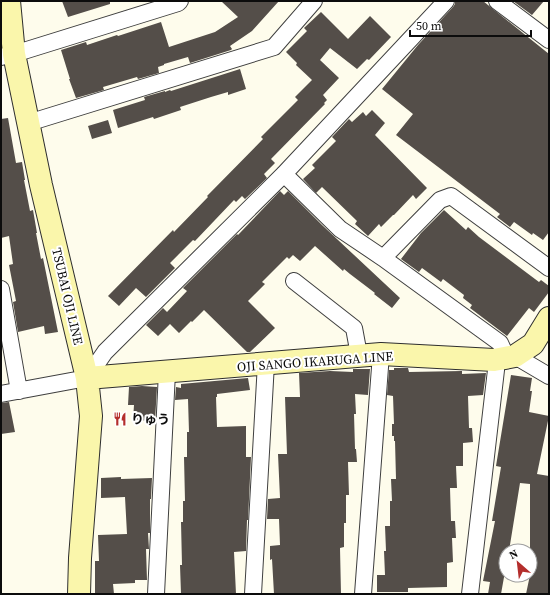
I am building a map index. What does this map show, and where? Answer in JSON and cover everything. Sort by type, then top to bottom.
[{"type":"main road","name":"TSUBAI OJI LINE","points":[[9,1],[7,56],[28,123],[87,378],[91,416],[80,558],[79,594]]},
{"type":"main road","points":[[506,358],[533,344],[549,318]]},
{"type":"main road","name":"OJI SANGO IKARUGA LINE","points":[[87,378],[359,355],[381,354],[506,358]]},
{"type":"street","points":[[7,56],[178,3],[180,1]]},
{"type":"street","points":[[28,123],[274,47],[314,1]]},
{"type":"street","points":[[1,394],[87,378],[105,352],[284,174],[446,1]]},
{"type":"street","points":[[496,1],[547,35]]},
{"type":"street","points":[[284,174],[340,229],[383,258],[500,343],[506,358],[549,376]]},
{"type":"street","points":[[383,258],[440,200],[451,196],[549,268]]},
{"type":"street","points":[[294,281],[354,328],[359,355]]},
{"type":"street","points":[[1,289],[20,391]]},
{"type":"street","points":[[363,594],[381,354]]},
{"type":"street","points":[[470,594],[496,370],[506,358]]},
{"type":"street","points":[[253,594],[266,363]]},
{"type":"street","points":[[156,594],[167,372]]},
{"type":"building","points":[[62,1],[110,1],[110,4],[68,17]]},
{"type":"building","points":[[221,1],[279,1],[252,31],[230,46],[232,49],[231,50],[190,63],[188,57],[164,64],[158,67],[159,73],[138,79],[137,77],[103,87],[104,90],[76,98],[61,50],[86,42],[87,45],[161,22],[169,47],[215,32],[238,17]]},
{"type":"building","points":[[455,1],[483,1],[549,54],[549,232],[543,240],[533,233],[532,235],[514,222],[510,227],[497,217],[500,214],[396,135],[413,114],[382,89],[418,45],[453,7]]},
{"type":"building","points":[[513,1],[544,1],[532,15]]},
{"type":"building","points":[[321,12],[348,39],[370,16],[391,37],[369,60],[367,59],[357,69],[330,48],[320,60],[339,78],[323,95],[327,100],[324,103],[325,104],[271,159],[275,163],[264,174],[267,178],[245,199],[242,196],[236,202],[234,200],[195,241],[193,240],[170,263],[175,268],[146,297],[136,288],[119,306],[108,296],[173,230],[174,232],[263,139],[261,137],[298,100],[295,97],[312,80],[296,65],[297,63],[286,52],[307,31],[304,28]]},
{"type":"building","points":[[240,69],[246,89],[228,95],[228,92],[211,97],[180,107],[181,110],[154,119],[153,117],[118,128],[113,110],[145,100],[144,97],[165,91],[171,91]]},
{"type":"building","points":[[372,110],[385,123],[375,135],[427,188],[416,199],[413,195],[381,227],[379,224],[368,236],[355,224],[357,221],[322,187],[316,193],[303,179],[315,168],[312,165],[336,141],[332,137],[349,119],[352,122],[363,112],[366,116]]},
{"type":"building","points":[[8,118],[16,163],[22,162],[30,211],[33,210],[41,259],[43,258],[58,332],[45,334],[44,326],[18,332],[13,302],[16,301],[9,265],[13,264],[9,236],[1,238],[1,119]]},
{"type":"building","points":[[108,120],[112,133],[92,139],[88,126]]},
{"type":"building","points":[[280,191],[284,195],[288,191],[400,298],[392,308],[344,269],[343,271],[315,246],[300,261],[293,255],[289,259],[287,257],[262,282],[265,284],[248,301],[275,328],[250,352],[247,352],[204,310],[179,333],[170,324],[158,336],[146,325],[163,308],[167,312],[187,291],[183,288],[237,234],[238,235]]},
{"type":"building","points":[[444,210],[466,230],[468,227],[539,282],[541,280],[549,286],[549,292],[534,312],[529,308],[507,336],[470,308],[472,305],[463,298],[464,295],[443,279],[441,282],[422,268],[419,272],[401,259],[421,233]]},
{"type":"building","points":[[394,368],[408,368],[409,372],[462,371],[462,374],[486,373],[483,395],[468,396],[469,428],[472,428],[473,442],[463,443],[463,466],[456,466],[457,488],[450,488],[451,521],[455,521],[456,538],[452,538],[453,562],[447,563],[447,587],[408,588],[408,592],[377,592],[377,575],[385,575],[385,526],[390,526],[390,501],[392,501],[391,479],[396,479],[395,441],[394,436],[392,436],[392,424],[394,424],[393,396],[387,395],[389,370],[394,370]]},
{"type":"building","points":[[353,369],[370,369],[368,395],[355,394],[355,449],[357,462],[348,462],[349,495],[346,495],[344,547],[340,548],[341,594],[274,594],[270,546],[280,545],[279,519],[267,519],[268,499],[280,498],[278,454],[287,454],[285,397],[300,397],[299,373],[330,371],[353,372]]},
{"type":"building","points":[[511,375],[532,378],[529,412],[549,416],[537,474],[549,476],[549,594],[526,594],[528,583],[538,583],[538,543],[530,543],[530,484],[520,483],[510,543],[498,543],[498,583],[503,583],[501,594],[488,594],[490,582],[483,581],[495,521],[492,521],[501,467],[496,466]]},
{"type":"building","points":[[248,378],[250,390],[217,394],[216,397],[217,427],[246,426],[246,457],[251,457],[246,551],[234,552],[236,594],[181,594],[181,522],[183,522],[183,501],[185,501],[184,457],[187,457],[187,432],[189,432],[188,399],[175,400],[176,387],[181,388],[181,384]]},
{"type":"building","points":[[129,387],[157,387],[155,421],[133,420],[134,405],[128,405]]},
{"type":"building","points":[[9,402],[15,432],[1,434],[1,403]]},
{"type":"building","points":[[121,477],[121,479],[152,478],[150,499],[150,533],[148,533],[149,549],[146,549],[147,580],[135,580],[135,583],[113,584],[114,594],[95,594],[95,561],[99,561],[98,535],[127,534],[125,497],[101,498],[101,478]]},
{"type":"place","name":"りゅう","points":[[120,419]]}]
